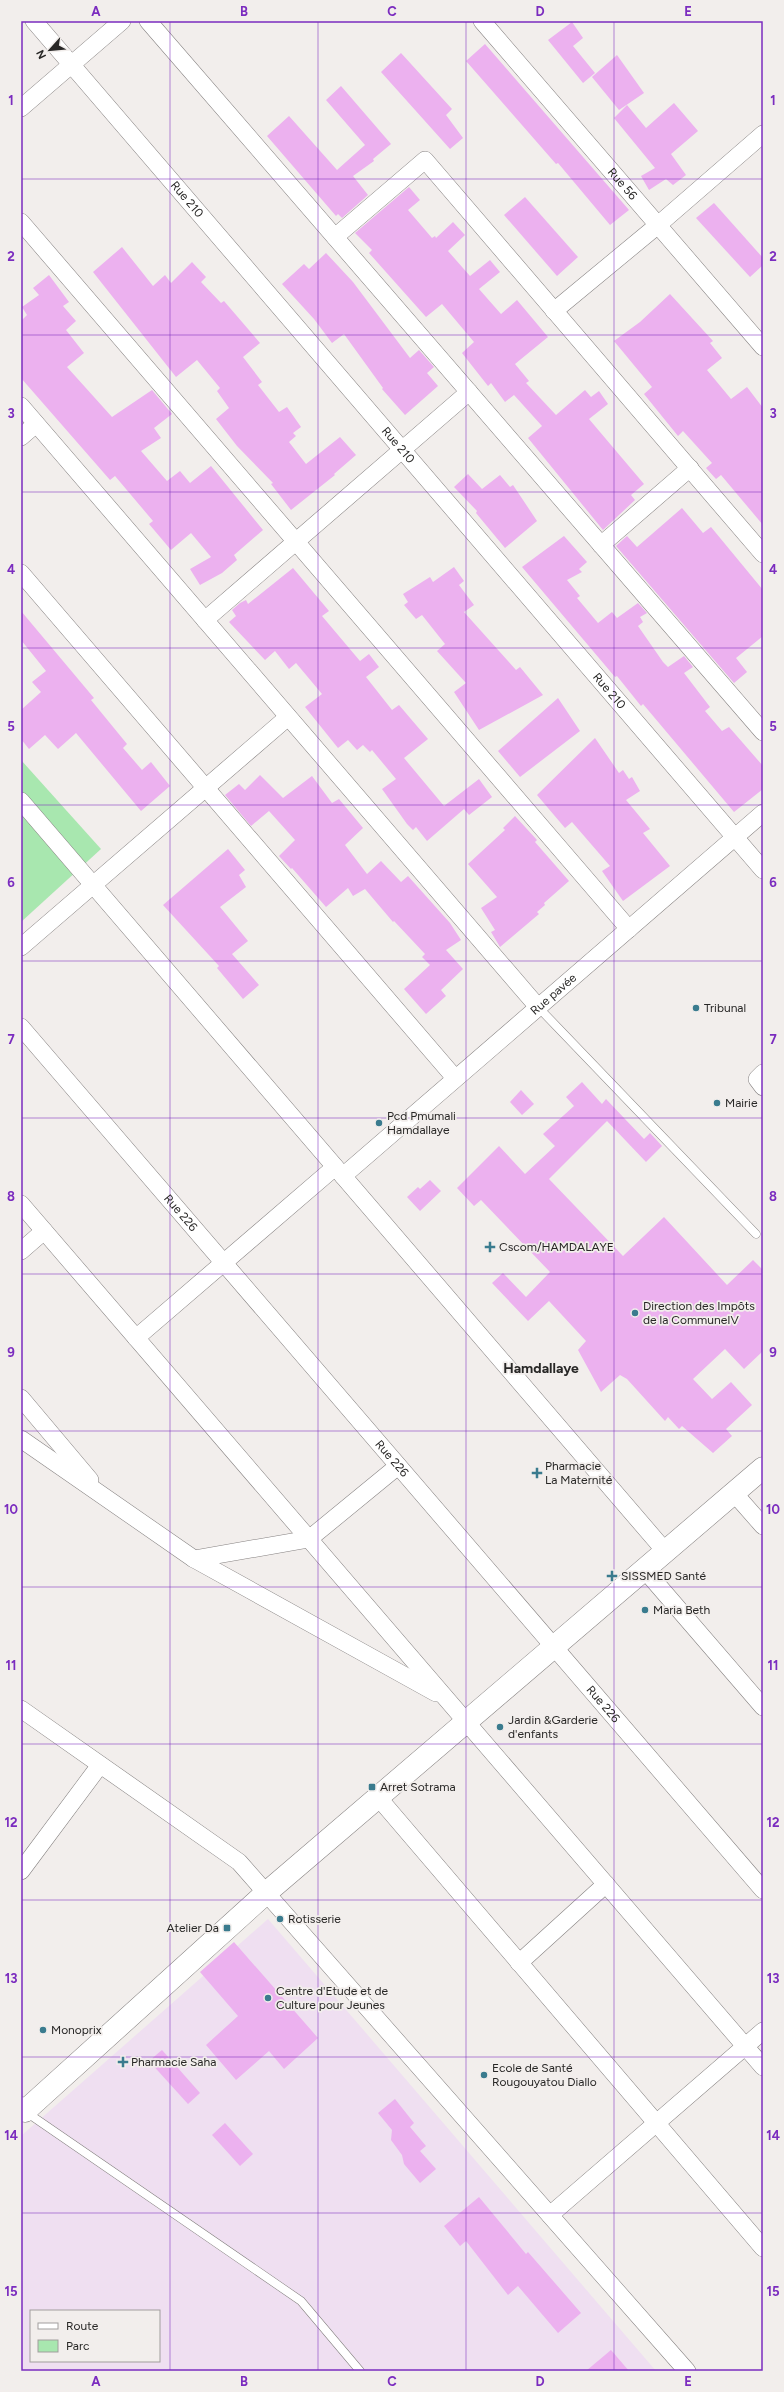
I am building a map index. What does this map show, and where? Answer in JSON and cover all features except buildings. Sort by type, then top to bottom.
[{"type":"street","name":"Rue 210","points":[[34,21],[763,870]]},
{"type":"street","points":[[21,108],[122,21]]},
{"type":"street","points":[[148,21],[763,732]]},
{"type":"street","name":"Rue 56","points":[[482,21],[763,347]]},
{"type":"street","points":[[554,311],[658,225],[763,134]]},
{"type":"street","points":[[335,237],[424,160],[763,554]]},
{"type":"street","points":[[21,222],[628,929]]},
{"type":"street","points":[[205,620],[469,392]]},
{"type":"street","points":[[21,406],[538,1007]]},
{"type":"street","points":[[21,437],[36,424]]},
{"type":"street","points":[[601,545],[690,468]]},
{"type":"street","points":[[21,573],[455,1078]]},
{"type":"street","points":[[21,947],[288,717]]},
{"type":"street","points":[[21,801],[665,1551]]},
{"type":"street","name":"Rue pavée","points":[[136,1338],[224,1263],[455,1078],[763,812]]},
{"type":"street","name":"Rue 226","points":[[21,1027],[763,1890]]},
{"type":"street","points":[[21,1204],[763,2067]]},
{"type":"street","points":[[21,1251],[44,1231]]},
{"type":"street","points":[[21,1398],[106,1498]]},
{"type":"street","points":[[21,1439],[194,1559],[446,1699]]},
{"type":"street","points":[[194,1559],[309,1539],[398,1466]]},
{"type":"street","points":[[22,2111],[266,1892],[763,1468]]},
{"type":"street","points":[[734,1493],[763,1526]]},
{"type":"street","points":[[644,1569],[763,1707]]},
{"type":"street","points":[[21,1709],[239,1862],[687,2371]]},
{"type":"street","points":[[21,1871],[100,1764]]},
{"type":"street","points":[[377,1796],[763,2248]]},
{"type":"street","points":[[519,1963],[606,1884]]},
{"type":"street","points":[[550,2215],[763,2031]]},
{"type":"lane","points":[[538,1007],[756,1234]]},
{"type":"lane","points":[[22,2111],[301,2301],[360,2371]]},
{"type":"shaded area","points":[[268,1919],[656,2371],[21,2371],[21,2136]]},
{"type":"green space","points":[[21,760],[101,849],[21,922]]},
{"type":"place","name":"Tribunal","points":[[696,1008]]},
{"type":"place","name":"Mairie","points":[[717,1103]]},
{"type":"place","name":"Pcd Pmumali Hamdallaye","points":[[379,1123]]},
{"type":"place","name":"Cscom/HAMDALAYE","points":[[490,1247]]},
{"type":"place","name":"Direction des Impôts de la CommuneIV","points":[[635,1313]]},
{"type":"place","name":"Pharmacie La Maternité","points":[[537,1473]]},
{"type":"place","name":"SISSMED Santé","points":[[612,1576]]},
{"type":"place","name":"Maria Beth","points":[[645,1610]]},
{"type":"place","name":"Jardin &Garderie d'enfants","points":[[500,1727]]},
{"type":"place","name":"Arret Sotrama","points":[[372,1787]]},
{"type":"place","name":"Rotisserie","points":[[280,1919]]},
{"type":"place","name":"Atelier Da","points":[[227,1928]]},
{"type":"place","name":"Centre d'Etude et de Culture pour Jeunes","points":[[268,1998]]},
{"type":"place","name":"Monoprix","points":[[43,2030]]},
{"type":"place","name":"Pharmacie Saha","points":[[123,2062]]},
{"type":"place","name":"Ecole de Santé Rougouyatou Diallo","points":[[484,2075]]},
{"type":"district","name":"Hamdallaye","points":[[541,1368]]}]
